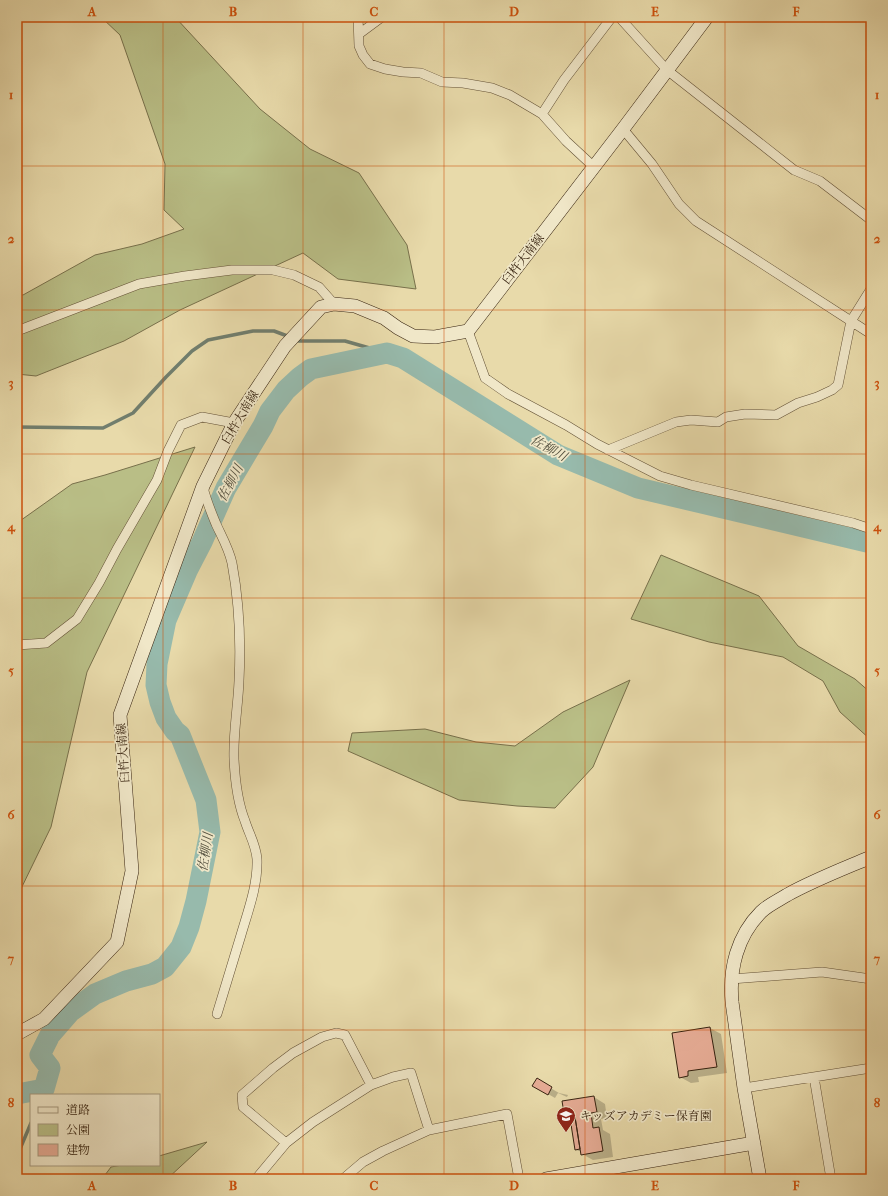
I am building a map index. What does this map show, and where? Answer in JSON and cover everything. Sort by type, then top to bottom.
[{"type":"main road","name":"臼杵大南線","points":[[17,1034],[44,1019],[117,942],[132,871],[120,715],[203,486],[234,423],[285,346],[321,307],[334,304],[355,306],[384,318],[398,328],[414,336],[435,337],[468,331],[708,17]]},
{"type":"main road","points":[[760,1179],[744,1088],[732,1002],[732,968],[738,947],[749,927],[762,911],[776,901],[803,886],[871,857]]},
{"type":"main road","points":[[546,1179],[754,1143]]},
{"type":"street","points":[[358,17],[360,46],[363,55],[370,64],[385,69],[421,73],[442,82],[463,83],[492,88],[510,95],[542,114],[566,141],[594,167]]},
{"type":"street","points":[[359,34],[382,17]]},
{"type":"street","points":[[542,114],[564,80],[612,17]]},
{"type":"street","points":[[619,17],[667,70],[794,170],[820,181],[871,220]]},
{"type":"street","points":[[623,129],[652,164],[679,204],[696,221],[871,334]]},
{"type":"street","points":[[17,331],[139,284],[232,270],[273,270],[294,275],[319,287],[334,304]]},
{"type":"street","points":[[608,450],[676,422],[691,420],[718,422],[726,417],[745,414],[776,415],[798,403],[832,390],[838,385],[851,321],[871,289]]},
{"type":"street","points":[[468,331],[485,378],[508,394],[566,425],[608,450],[660,476],[691,485],[853,523],[871,529]]},
{"type":"street","points":[[17,645],[46,643],[77,619],[157,480],[168,451],[181,425],[202,417],[234,423]]},
{"type":"street","points":[[203,486],[207,501],[226,544],[232,562],[237,596],[239,680],[234,745],[235,775],[238,800],[252,838],[257,858],[255,884],[248,913],[217,1014]]},
{"type":"street","points":[[731,979],[822,972],[871,979]]},
{"type":"street","points":[[286,1143],[243,1107],[242,1095],[293,1053],[322,1037],[336,1033],[345,1035],[371,1086]]},
{"type":"street","points":[[744,1088],[871,1068]]},
{"type":"street","points":[[256,1179],[286,1143],[314,1122],[371,1086],[393,1077],[411,1073],[429,1130]]},
{"type":"street","points":[[814,1077],[831,1179]]},
{"type":"street","points":[[343,1179],[363,1162],[429,1130],[507,1114],[519,1179]]},
{"type":"green space","points":[[101,17],[175,17],[260,109],[310,149],[359,173],[407,245],[416,289],[338,279],[303,253],[180,310],[124,341],[36,376],[17,374],[17,295],[23,295],[95,255],[142,244],[184,229],[164,210],[165,164],[120,35]]},
{"type":"green space","points":[[195,447],[87,672],[51,827],[17,897],[17,523],[72,484]]},
{"type":"green space","points":[[661,555],[759,596],[798,646],[855,679],[871,693],[871,740],[840,712],[823,681],[783,657],[709,642],[631,619]]},
{"type":"green space","points":[[630,680],[593,767],[555,808],[459,800],[348,751],[352,733],[425,729],[476,742],[515,746],[563,712]]},
{"type":"green space","points":[[207,1142],[167,1179],[102,1179],[111,1167],[160,1166],[160,1156]]},
{"type":"building","points":[[710,1027],[717,1067],[688,1071],[688,1076],[679,1078],[672,1033]]},
{"type":"building","points":[[537,1078],[552,1087],[548,1095],[532,1086]]},
{"type":"building","points":[[594,1096],[597,1112],[591,1113],[593,1128],[599,1127],[603,1151],[581,1155],[575,1117],[565,1119],[562,1101]]},
{"type":"building","points":[[575,1117],[580,1149],[575,1150],[570,1118]]},
{"type":"waterway","points":[[17,427],[103,428],[133,413],[192,351],[208,340],[253,331],[274,331],[290,337]]},
{"type":"waterway","points":[[296,340],[345,341],[387,353]]},
{"type":"waterway","name":"佐柳川","points":[[17,1094],[44,1089],[50,1068],[40,1055],[50,1035],[70,1012],[95,994],[126,981],[152,974],[165,967],[181,947],[189,927],[196,901],[210,832],[206,800],[180,735],[175,731],[166,718],[156,685],[157,664],[166,620],[226,488],[263,426],[270,411],[286,390],[311,369],[387,353],[403,358],[558,455],[638,488],[871,543]]},
{"type":"waterway","name":"佐柳川","points":[[42,1094],[44,1089]]},
{"type":"waterway","points":[[17,1156],[30,1125]]},
{"type":"place","name":"キッズアカデミー保育園","points":[[566,1133]]}]
